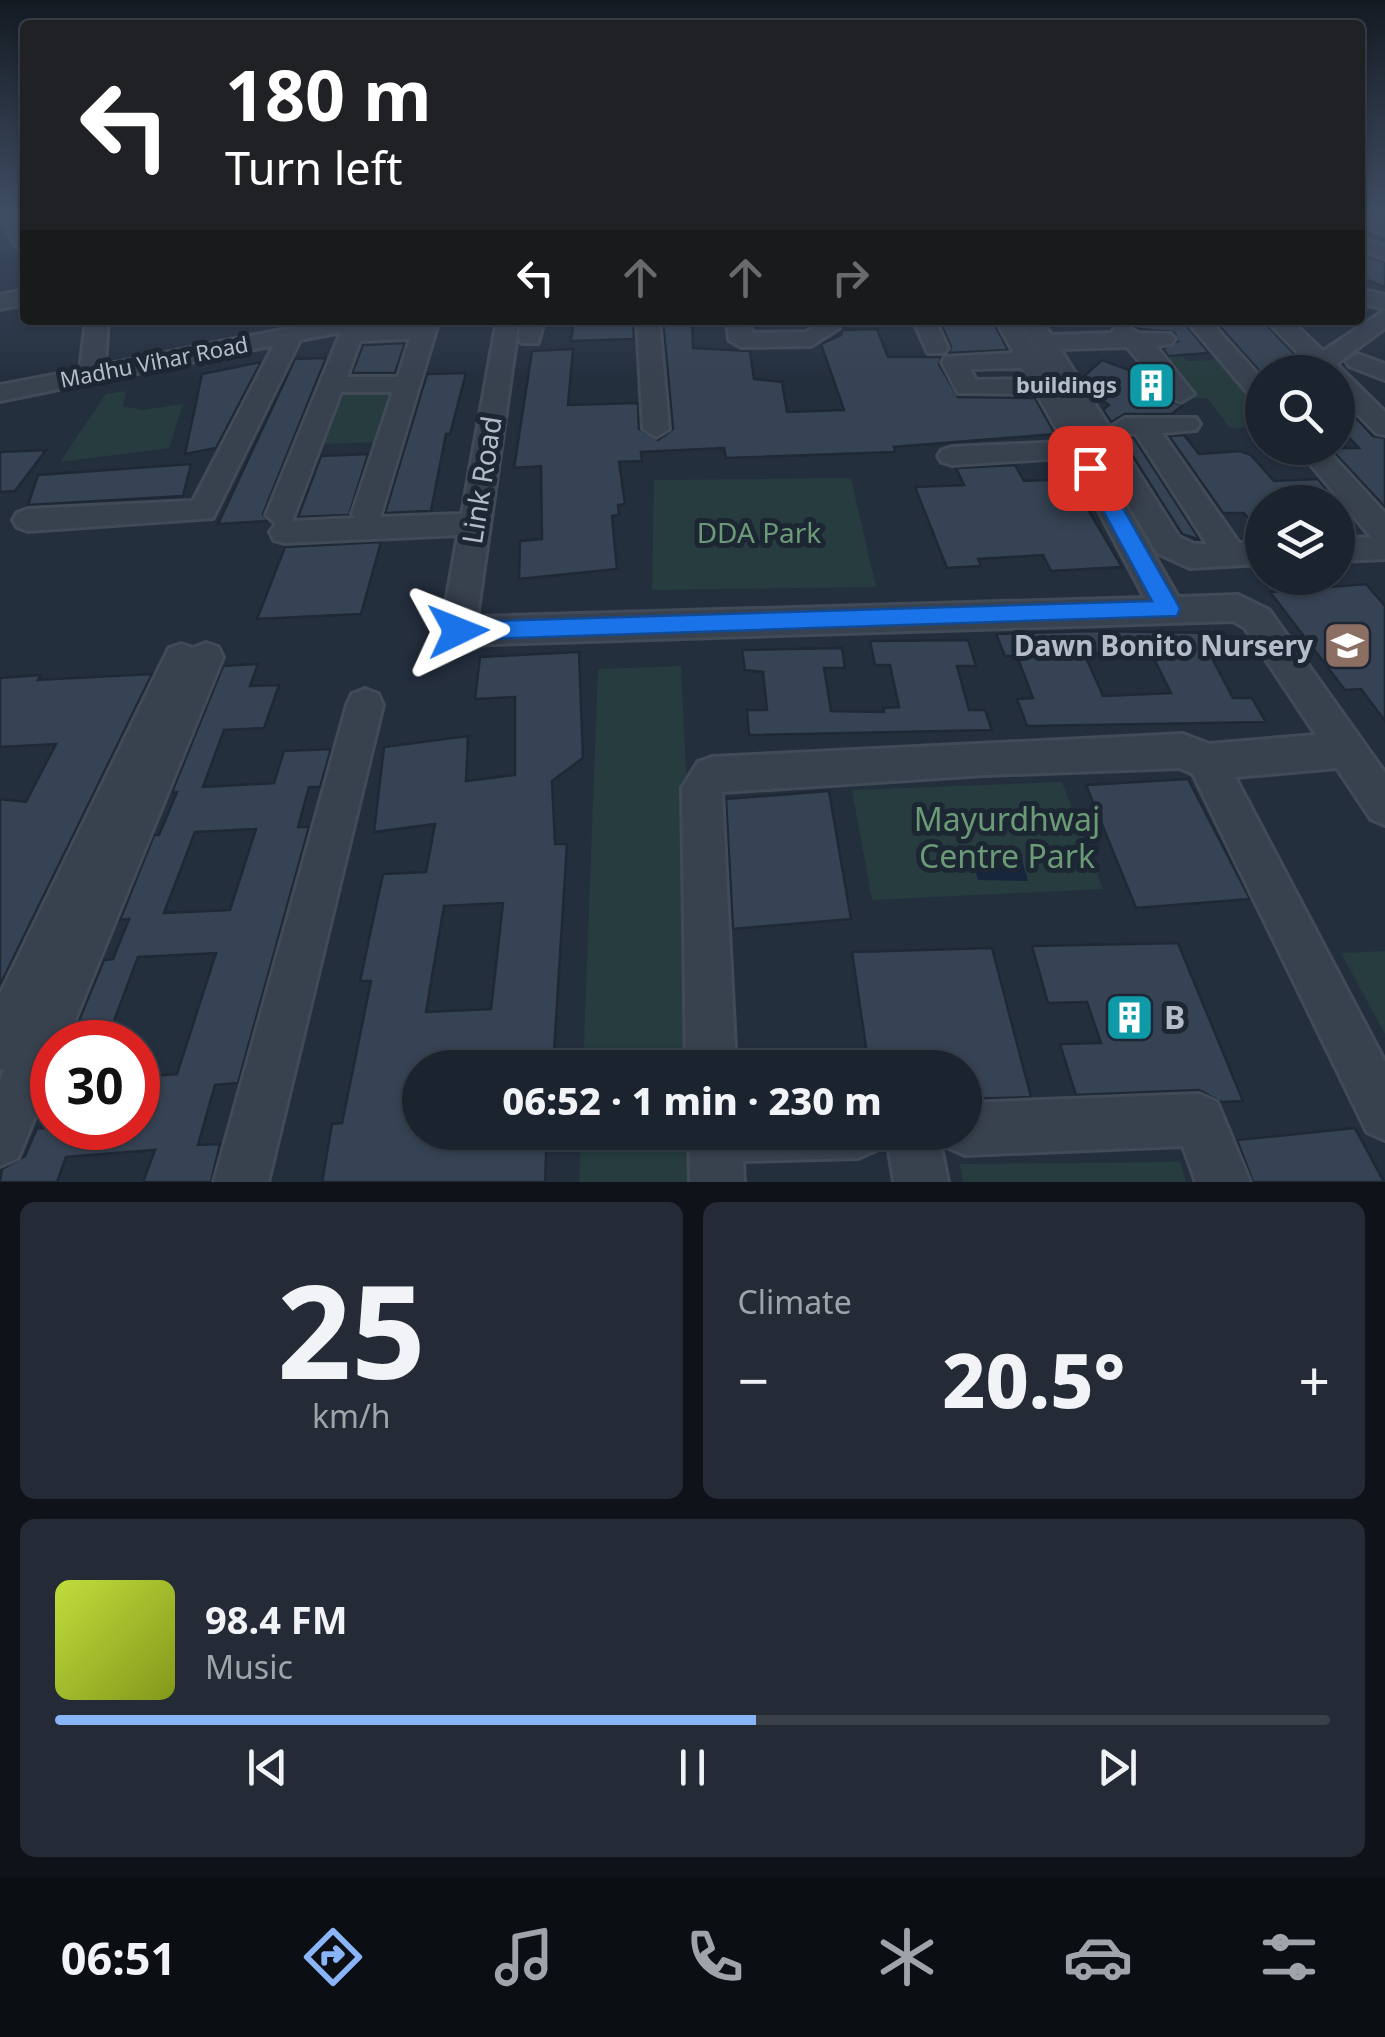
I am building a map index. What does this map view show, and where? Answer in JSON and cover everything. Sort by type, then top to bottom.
[{"type":"street","points":[[1354,355],[1385,318]]},
{"type":"street","points":[[93,366],[97,325]]},
{"type":"street","name":"Madhu Vihar Road","points":[[3,393],[234,325],[288,336]]},
{"type":"street","name":"Madhu Vihar Road","points":[[93,366],[136,366],[121,386],[288,336],[342,325]]},
{"type":"street","points":[[648,325],[656,429]]},
{"type":"street","points":[[739,325],[741,340],[811,339],[825,325]]},
{"type":"street","points":[[926,325],[936,348]]},
{"type":"street","points":[[1014,325],[1035,341],[1096,427],[1168,545],[1190,556],[1245,554]]},
{"type":"street","points":[[1117,325],[1146,350],[1181,394]]},
{"type":"street","points":[[1202,325],[1245,370]]},
{"type":"street","points":[[1283,325],[1322,355]]},
{"type":"street","points":[[367,514],[426,326],[351,334],[283,524],[475,524]]},
{"type":"street","name":"Link Road","points":[[524,326],[475,524],[458,631],[1238,608],[1252,614],[1385,806]]},
{"type":"street","points":[[28,520],[204,511],[288,336]]},
{"type":"street","points":[[1045,386],[966,388],[954,362],[1035,341],[1163,339]]},
{"type":"street","points":[[952,456],[1082,450],[1045,386],[1035,341]]},
{"type":"street","points":[[1355,371],[1385,374]]},
{"type":"street","points":[[331,385],[408,384]]},
{"type":"street","points":[[1355,384],[1385,414]]},
{"type":"street","points":[[1355,388],[1385,427]]},
{"type":"street","points":[[1096,427],[1187,424]]},
{"type":"street","points":[[1143,426],[1230,554]]},
{"type":"street","points":[[1325,465],[1385,533]]},
{"type":"street","points":[[1090,468],[1168,609]]},
{"type":"street","points":[[1355,549],[1385,548]]},
{"type":"street","points":[[0,1046],[193,657],[0,1140]]},
{"type":"street","points":[[242,1182],[366,705]]},
{"type":"street","points":[[711,1050],[702,788],[712,775],[965,759],[1183,751],[1207,762],[1347,750]]},
{"type":"street","points":[[1207,762],[1385,1114]]},
{"type":"street","points":[[982,1128],[1199,1120],[1223,1182]]},
{"type":"street","points":[[915,1150],[921,1182]]},
{"type":"green space","points":[[1174,345],[1187,361],[1223,360],[1245,387],[1245,428],[1230,428],[1207,398],[1189,398],[1150,346]]},
{"type":"green space","points":[[401,389],[384,442],[319,444],[342,391]]},
{"type":"green space","points":[[126,391],[123,406],[142,410],[183,404],[169,448],[60,462],[106,394]]},
{"type":"green space","name":"DDA Park","points":[[851,478],[876,587],[652,590],[654,480]]},
{"type":"green space","points":[[681,666],[699,1050],[584,1050],[598,669]]},
{"type":"green space","name":"Mayurdhwaj Centre Park","points":[[1062,782],[1103,889],[872,900],[852,790]]},
{"type":"green space","points":[[1385,951],[1385,1034],[1341,953]]},
{"type":"green space","points":[[580,1150],[704,1150],[705,1182],[579,1182]]},
{"type":"green space","points":[[1180,1162],[1186,1182],[963,1182],[960,1164]]},
{"type":"water","points":[[968,847],[1018,847],[1028,881],[978,880]]},
{"type":"building","points":[[1365,269],[1385,269],[1385,287],[1365,279]]},
{"type":"building","points":[[573,325],[633,325],[634,339],[571,341]]},
{"type":"building","points":[[663,325],[692,325],[693,348],[750,351],[754,379],[782,382],[787,412],[844,410],[821,344],[841,335],[842,330],[877,329],[888,357],[941,357],[939,364],[958,397],[1035,398],[1055,434],[894,447],[895,452],[726,458],[724,448],[641,452],[642,461],[619,462],[625,504],[618,505],[619,515],[612,516],[617,569],[519,579],[520,541],[542,539],[541,466],[514,468],[532,351],[573,349],[568,405],[638,403],[639,429],[658,440],[673,429]]},
{"type":"building","points":[[941,325],[995,325],[1008,350],[949,353],[951,346]]},
{"type":"building","points":[[1130,325],[1186,325],[1209,353],[1168,356],[1163,349],[1178,341],[1174,332]]},
{"type":"building","points":[[1218,325],[1267,325],[1296,355],[1245,355]]},
{"type":"building","points":[[405,343],[395,373],[352,373],[363,345]]},
{"type":"building","points":[[326,358],[263,514],[268,521],[218,524],[295,359]]},
{"type":"building","name":"buildings","points":[[1102,360],[1148,377],[1169,401],[1183,405],[1172,414],[1125,414],[1111,422],[1103,410],[1109,405],[1093,395],[1101,388],[1082,378]]},
{"type":"building","points":[[261,362],[216,448],[185,454],[202,374]]},
{"type":"building","points":[[466,373],[450,434],[446,434],[431,511],[385,513],[427,374]]},
{"type":"building","points":[[1355,417],[1373,436],[1385,438],[1385,507],[1346,465],[1355,465],[1355,448],[1359,448],[1355,444]]},
{"type":"building","points":[[1184,435],[1199,454],[1245,453],[1245,465],[1260,465],[1274,481],[1318,479],[1323,485],[1245,485],[1245,514],[1223,513],[1169,436]]},
{"type":"building","points":[[1120,436],[1134,438],[1200,540],[1182,534]]},
{"type":"building","points":[[46,450],[15,491],[0,492],[0,452]]},
{"type":"building","points":[[368,454],[349,515],[298,517],[321,456]]},
{"type":"building","points":[[191,464],[183,496],[28,505],[38,475]]},
{"type":"building","points":[[1015,465],[1024,481],[1070,479],[1122,567],[1051,571],[1043,555],[978,559],[981,566],[947,568],[915,487],[964,485],[956,468]]},
{"type":"building","points":[[381,542],[361,614],[257,619],[285,547]]},
{"type":"building","name":"Dawn Bonito Nursery","points":[[1366,584],[1385,606],[1385,721],[1361,689],[1345,690],[1272,595],[1355,595],[1355,585]]},
{"type":"building","points":[[1216,633],[1230,658],[1212,658],[1233,698],[1252,698],[1266,722],[1027,726],[1017,699],[1033,698],[1017,656],[1005,656],[996,634]],"holes":[[[1084,653],[1151,653],[1171,693],[1103,696]]]},
{"type":"building","points":[[968,640],[976,666],[957,666],[969,710],[985,710],[992,730],[749,735],[747,710],[767,710],[763,672],[745,670],[742,650],[842,648],[845,668],[824,668],[831,711],[884,712],[883,708],[899,707],[890,665],[875,665],[870,641]]},
{"type":"building","points":[[579,652],[583,758],[552,781],[555,844],[567,844],[554,1050],[402,1050],[402,1150],[546,1150],[545,1182],[322,1182],[332,1124],[342,1123],[371,981],[360,981],[383,874],[426,872],[435,824],[374,832],[384,747],[468,736],[466,781],[515,775],[515,697],[475,699],[480,657]],"holes":[[[503,903],[491,1009],[426,1012],[444,906]]]},
{"type":"building","points":[[258,664],[250,686],[279,685],[264,728],[224,730],[203,787],[274,783],[284,751],[331,749],[320,787],[309,787],[298,827],[309,827],[238,1083],[215,1085],[198,1145],[220,1144],[211,1182],[143,1182],[155,1150],[160,1150],[160,1075],[177,1074],[216,953],[138,957],[114,1020],[79,1020],[104,960],[113,959],[129,919],[120,920],[154,835],[159,835],[177,792],[172,792],[223,666]],"holes":[[[256,829],[230,910],[164,913],[195,832]]]},
{"type":"building","points":[[152,674],[0,985],[0,799],[26,802],[56,744],[0,747],[0,678]]},
{"type":"building","points":[[1188,779],[1250,899],[1136,908],[1086,785]]},
{"type":"building","points":[[829,791],[851,919],[733,929],[726,799]]},
{"type":"building","name":"B","points":[[1178,943],[1243,1101],[1221,1102],[1199,1090],[1076,1095],[1060,1044],[1101,1043],[1087,1002],[1048,1003],[1032,946]]},
{"type":"building","points":[[992,948],[1031,1097],[982,1098],[982,1050],[866,1050],[852,952]]},
{"type":"building","points":[[1355,1128],[1384,1182],[1253,1182],[1237,1140]]},
{"type":"building","points":[[30,1144],[30,1150],[155,1150],[66,1157],[57,1182],[0,1182],[2,1169],[25,1156]]},
{"type":"place","name":"buildings","points":[[1152,385]]},
{"type":"place","name":"Dawn Bonito Nursery","points":[[1348,646]]},
{"type":"place","name":"B","points":[[1129,1018]]},
{"type":"route","points":[[458,631],[1168,609],[1090,468]]}]
